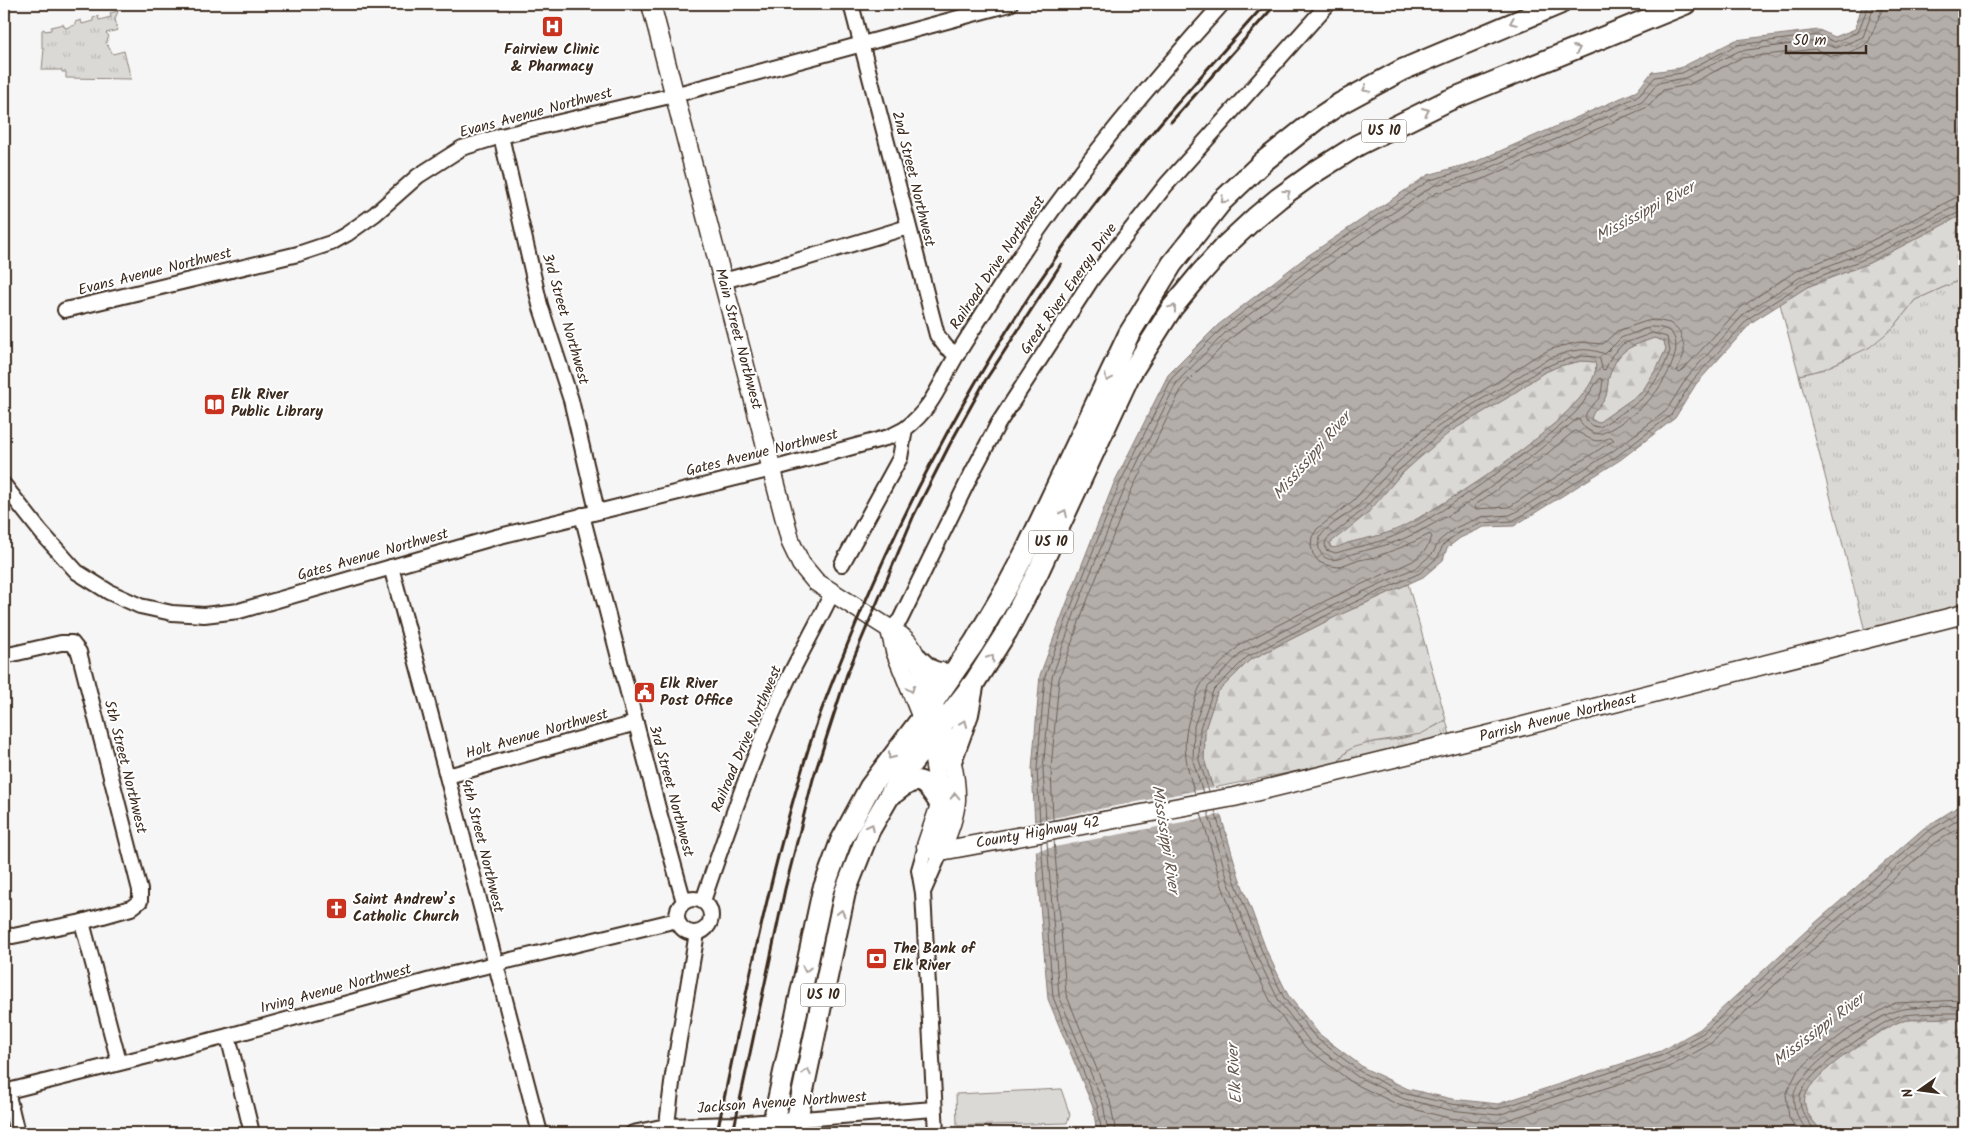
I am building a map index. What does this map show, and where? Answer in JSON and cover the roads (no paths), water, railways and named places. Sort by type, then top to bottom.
[{"type":"highway","name":"US 10","points":[[773,1127],[820,903],[832,864],[852,817],[870,787],[927,710],[994,610],[1028,547],[1142,309],[1172,264],[1222,201],[1282,146],[1342,103],[1402,70],[1558,4]]},
{"type":"highway","name":"US 10","points":[[795,1126],[845,892],[869,831],[886,799],[974,684],[999,645],[1022,605],[1129,376],[1172,308],[1225,246],[1286,193],[1337,158],[1382,132],[1447,101],[1685,4]]},
{"type":"highway","points":[[917,658],[933,673],[952,674]]},
{"type":"highway","points":[[951,761],[968,714],[974,684]]},
{"type":"highway","points":[[886,799],[912,780],[925,783],[939,802]]},
{"type":"main road","name":"Main Street Northwest","points":[[651,4],[772,469],[796,554],[808,573],[832,593],[901,636],[909,643],[917,658],[927,710],[935,733],[951,761],[956,800],[952,819],[934,849]]},
{"type":"main road","name":"Parrish Avenue Northeast","points":[[1149,812],[1234,797],[1484,736],[1964,614]]},
{"type":"main road","name":"Main Street Northwest","points":[[890,630],[895,651],[927,710]]},
{"type":"main road","name":"Main Street Northwest","points":[[934,849],[935,825],[939,802],[934,760],[935,733]]},
{"type":"main road","name":"County Highway 42","points":[[934,849],[971,845],[1149,812]]},
{"type":"main road","points":[[952,819],[956,833],[971,845]]},
{"type":"street","name":"2nd Street Northwest","points":[[851,4],[937,335],[946,348],[957,355]]},
{"type":"street","name":"Evans Avenue Northwest","points":[[65,310],[315,249],[351,232],[375,214],[418,176],[462,148],[501,136],[674,95],[1010,4]]},
{"type":"street","name":"Railroad Drive Northwest","points":[[904,429],[919,418],[931,403],[957,355],[1023,252],[1060,200],[1184,46],[1222,4]]},
{"type":"street","name":"Great River Energy Drive","points":[[890,630],[900,620],[998,424],[1092,279],[1166,185],[1328,4]]},
{"type":"street","name":"3rd Street Northwest","points":[[501,136],[540,305],[572,400],[597,511]]},
{"type":"street","points":[[723,281],[793,262],[908,226]]},
{"type":"street","points":[[842,564],[900,458],[904,429]]},
{"type":"street","name":"Gates Avenue Northwest","points":[[4,485],[77,572],[124,600],[140,606],[172,613],[204,615],[239,611],[429,555],[597,511],[772,469],[889,437],[904,429]]},
{"type":"street","name":"3rd Street Northwest","points":[[582,515],[684,902]]},
{"type":"street","name":"4th Street Northwest","points":[[391,567],[448,776],[495,965],[540,1133]]},
{"type":"street","name":"Railroad Drive Northwest","points":[[703,901],[731,819],[767,727],[788,679],[832,593]]},
{"type":"street","name":"5th Street Northwest","points":[[4,656],[61,642],[72,643],[79,652],[140,890],[140,901],[131,908],[82,922]]},
{"type":"street","name":"Holt Avenue Northwest","points":[[448,776],[636,723]]},
{"type":"street","name":"Main Street Northwest","points":[[934,849],[920,870],[936,1133]]},
{"type":"street","points":[[690,899],[703,901],[709,907],[711,915],[709,923],[704,930],[697,933],[684,930],[677,920],[676,913],[679,907],[690,899]]},
{"type":"street","name":"Irving Avenue Northwest","points":[[5,1092],[228,1036],[449,975],[677,920]]},
{"type":"street","points":[[4,935],[13,936],[82,922],[119,1062]]},
{"type":"street","points":[[666,1130],[673,1075],[697,933]]},
{"type":"street","points":[[228,1036],[252,1133]]},
{"type":"street","points":[[5,1092],[17,1133]]},
{"type":"street","name":"Jackson Avenue Northwest","points":[[633,1133],[666,1130],[795,1126],[934,1109]]},
{"type":"water","points":[[1867,4],[1964,4],[1964,214],[1869,263],[1807,287],[1752,322],[1696,384],[1675,418],[1620,460],[1514,526],[1484,527],[1460,538],[1447,548],[1443,560],[1423,577],[1335,617],[1250,660],[1217,693],[1205,729],[1204,759],[1239,877],[1267,952],[1288,995],[1319,1034],[1364,1068],[1408,1089],[1452,1099],[1498,1104],[1661,1051],[1700,1029],[1806,931],[1924,828],[1964,803],[1964,1018],[1921,1019],[1899,1022],[1862,1043],[1831,1066],[1809,1088],[1805,1097],[1807,1112],[1823,1133],[1097,1133],[1093,1107],[1048,999],[1038,881],[1032,769],[1040,675],[1114,483],[1168,375],[1218,325],[1306,257],[1428,175],[1475,162],[1637,91],[1652,72],[1680,68],[1736,40],[1819,30],[1835,37],[1855,29],[1862,6]],"holes":[[[1654,338],[1664,341],[1666,349],[1642,392],[1598,423],[1591,419],[1593,413],[1605,398],[1609,377],[1616,360],[1631,347]],[[1581,361],[1595,362],[1592,380],[1575,403],[1549,428],[1516,454],[1447,501],[1400,528],[1338,547],[1330,547],[1330,543],[1367,514],[1401,474],[1451,431],[1507,398],[1543,373],[1559,366]]]},
{"type":"railway","points":[[717,1133],[772,878],[815,728],[862,609],[906,512],[955,418],[981,373],[1068,240],[1139,149],[1265,4]]},
{"type":"railway","points":[[1171,122],[1276,4]]},
{"type":"railway","points":[[733,1133],[785,889],[813,779],[847,674],[914,515],[950,444],[985,381],[1061,264]]},
{"type":"place","name":"Fairview Clinic & Pharmacy","points":[[552,27]]},
{"type":"place","name":"Elk River Public Library","points":[[215,404]]},
{"type":"place","name":"Elk River Post Office","points":[[644,693]]},
{"type":"place","name":"Saint Andrew’s Catholic Church","points":[[337,909]]},
{"type":"place","name":"The Bank of Elk River","points":[[877,958]]},
{"type":"water label","name":"Mississippi River","points":[[1645,212]]},
{"type":"water label","name":"Mississippi River","points":[[1312,456]]},
{"type":"water label","name":"Mississippi River","points":[[1165,839]]},
{"type":"water label","name":"Mississippi River","points":[[1819,1030]]},
{"type":"water label","name":"Elk River","points":[[1235,1074]]}]
